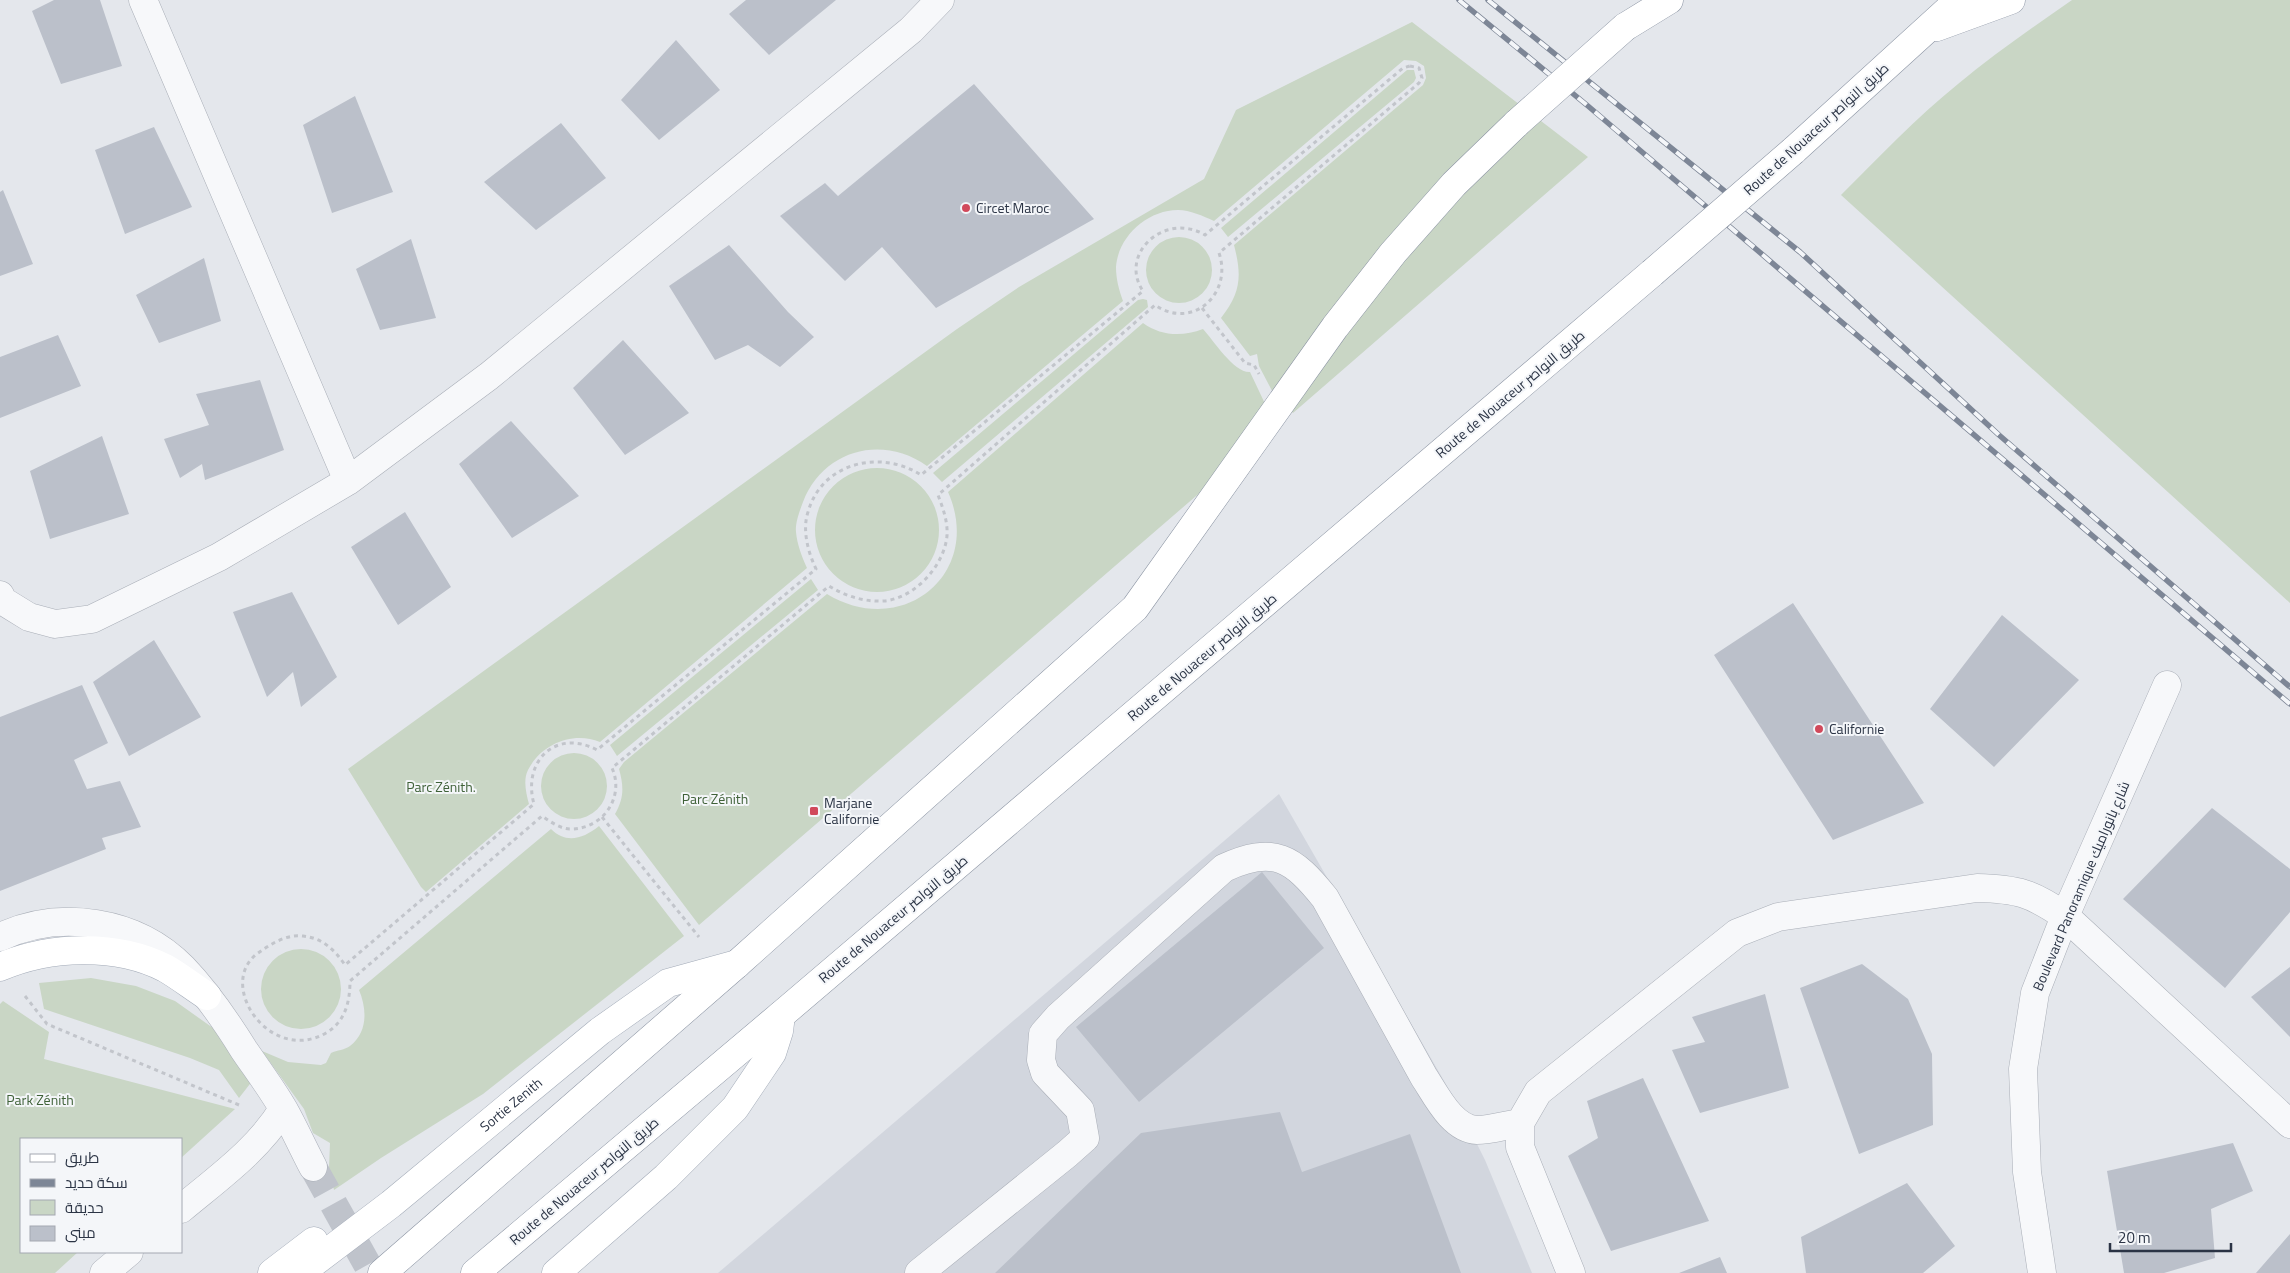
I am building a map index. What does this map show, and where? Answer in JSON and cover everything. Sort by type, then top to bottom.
[{"type":"main road","points":[[382,1273],[737,964],[1134,608],[1335,327],[1394,253],[1454,184],[1517,122],[1625,28],[1652,0]]},
{"type":"main road","points":[[1625,28],[1668,0]]},
{"type":"main road","name":"Route de Nouaceur طريق النواصر","points":[[475,1273],[781,1015],[1652,273],[1793,151],[1921,32],[1959,0]]},
{"type":"main road","points":[[1921,32],[2011,0]]},
{"type":"main road","points":[[0,967],[22,958],[57,952],[93,951],[130,956],[164,968],[206,996]]},
{"type":"main road","name":"Sortie Zenith","points":[[300,1273],[391,1204],[600,1031],[668,983],[737,964]]},
{"type":"main road","points":[[556,1273],[666,1177],[735,1108],[772,1053],[779,1031],[781,1015]]},
{"type":"main road","points":[[272,1273],[332,1228],[358,1215],[391,1204]]},
{"type":"street","points":[[144,0],[348,481]]},
{"type":"street","points":[[0,595],[3,601],[29,617],[46,622],[55,624],[92,619],[219,556],[348,481],[490,376],[903,36],[940,0]]},
{"type":"street","name":"Boulevard Panoramique شارع بانوراميك","points":[[2042,1273],[2027,1172],[2023,1069],[2035,993],[2065,916],[2167,685]]},
{"type":"street","points":[[919,1273],[1068,1154],[1085,1138],[1080,1110],[1045,1073],[1040,1047],[1043,1034],[1058,1016],[1224,868],[1244,859],[1258,856],[1289,862],[1305,874],[1325,898],[1424,1077],[1440,1102],[1454,1118],[1464,1126],[1477,1130],[1520,1123]]},
{"type":"street","points":[[1572,1273],[1520,1147],[1520,1123],[1538,1092],[1737,933],[1778,917],[1977,888],[2010,889],[2042,900],[2065,916],[2290,1124]]},
{"type":"street","points":[[0,937],[33,925],[61,921],[90,922],[138,936],[160,949],[182,967],[206,996],[277,1119],[313,1167]]},
{"type":"street","points":[[182,1207],[253,1148],[277,1119]]},
{"type":"street","points":[[104,1273],[128,1253]]},
{"type":"path","points":[[1410,66],[1419,68],[1422,78],[1419,83],[1219,252],[1223,274],[1220,287],[1213,298],[1202,308],[1176,314],[1162,310],[1155,305],[938,495],[945,517],[946,538],[938,565],[922,582],[910,592],[884,601],[852,598],[829,586],[612,768],[616,789],[613,803],[602,817],[596,823],[583,828],[569,829],[555,825],[542,816],[350,981],[350,1000],[343,1017],[332,1030],[316,1039],[298,1041],[281,1038],[267,1030],[256,1018],[246,999],[242,984],[244,972],[252,957],[270,944],[285,938],[301,936],[319,940],[334,950],[345,965],[534,804],[530,790],[531,774],[537,761],[548,750],[561,744],[576,743],[597,750],[816,569],[806,533],[808,512],[820,489],[832,476],[856,464],[877,461],[904,465],[921,475],[1143,292],[1137,274],[1138,259],[1144,246],[1155,235],[1168,228],[1183,227],[1197,230],[1205,235],[1403,68],[1410,66]]},
{"type":"path","points":[[1202,308],[1245,363],[1254,365],[1262,381]]},
{"type":"path","points":[[602,817],[688,922]]},
{"type":"path","points":[[0,967],[47,1024],[239,1106],[277,1119]]},
{"type":"shaded area","points":[[1279,794],[1455,1100],[1485,1160],[1532,1273],[718,1273]]},
{"type":"green space","points":[[2072,0],[2290,0],[2290,603],[1841,195],[1942,97],[2000,51]]},
{"type":"green space","name":"Parc Zénith.","points":[[1412,22],[1588,157],[1293,413],[1287,406],[1281,408],[1259,366],[1257,354],[1250,356],[1221,318],[1233,300],[1238,283],[1239,275],[1234,245],[1423,85],[1426,78],[1424,66],[1416,61],[1404,60],[1214,221],[1183,210],[1167,211],[1145,220],[1128,236],[1118,256],[1117,276],[1123,301],[927,466],[910,456],[891,451],[873,450],[856,452],[839,459],[824,470],[812,484],[803,502],[796,525],[797,541],[807,568],[600,742],[590,739],[569,739],[549,747],[541,753],[526,774],[529,804],[426,892],[421,887],[348,769],[957,329],[1019,287],[1204,179],[1236,110]]},
{"type":"green space","points":[[1407,70],[1414,70],[1416,78],[1414,82],[1228,237],[1221,228]]},
{"type":"green space","points":[[1172,237],[1186,237],[1198,242],[1207,251],[1212,263],[1210,283],[1203,294],[1186,303],[1172,303],[1160,298],[1151,289],[1146,277],[1146,263],[1151,251],[1160,242]]},
{"type":"green space","points":[[1138,300],[1147,300],[1148,307],[942,482],[933,473]]},
{"type":"green space","name":"Parc Zénith","points":[[1143,323],[1157,331],[1172,334],[1195,332],[1203,329],[1231,362],[1244,371],[1250,372],[1276,427],[699,925],[615,814],[622,792],[619,769],[624,762],[827,594],[855,606],[883,609],[908,603],[929,591],[946,572],[955,549],[956,522],[948,492]]},
{"type":"green space","points":[[877,468],[901,473],[921,486],[934,506],[939,530],[934,554],[921,574],[901,587],[877,592],[853,587],[833,574],[820,554],[815,530],[820,506],[833,486],[853,473]]},
{"type":"green space","points":[[811,579],[818,590],[617,756],[610,745]]},
{"type":"green space","points":[[567,753],[581,753],[593,758],[602,767],[607,779],[605,799],[598,810],[581,819],[567,819],[555,814],[546,805],[541,793],[541,779],[546,767],[555,758]]},
{"type":"green space","points":[[599,826],[684,936],[483,1094],[334,1190],[329,1168],[330,1143],[313,1133],[304,1109],[262,1051],[288,1062],[321,1065],[326,1063],[331,1053],[348,1047],[360,1034],[364,1020],[364,1005],[359,990],[551,829],[563,837],[575,838],[587,834]]},
{"type":"green space","points":[[301,949],[316,952],[329,961],[338,974],[341,989],[338,1004],[329,1017],[316,1026],[301,1029],[286,1026],[273,1017],[264,1004],[261,989],[264,974],[273,961],[286,952]]},
{"type":"green space","points":[[91,978],[136,986],[175,1001],[213,1028],[253,1080],[239,1098],[219,1070],[190,1058],[44,1009],[39,983]]},
{"type":"green space","name":"Park Zénith","points":[[3,1001],[49,1032],[44,1059],[235,1109],[182,1157],[182,1138],[20,1138],[20,1253],[77,1253],[55,1273],[0,1273],[0,1004]]},
{"type":"building","points":[[54,0],[100,0],[122,66],[61,84],[32,11]]},
{"type":"building","points":[[746,0],[836,0],[769,55],[729,14]]},
{"type":"building","points":[[676,40],[720,90],[659,140],[621,100]]},
{"type":"building","name":"Circet Maroc","points":[[974,84],[1094,219],[936,308],[882,247],[845,281],[780,216],[825,183],[838,196]]},
{"type":"building","points":[[355,96],[393,192],[332,213],[303,125]]},
{"type":"building","points":[[561,123],[606,178],[536,230],[484,182]]},
{"type":"building","points":[[154,127],[192,207],[125,234],[95,150]]},
{"type":"building","points":[[3,190],[33,264],[0,276],[0,192]]},
{"type":"building","points":[[411,239],[436,318],[380,330],[356,269]]},
{"type":"building","points":[[729,245],[788,312],[814,337],[780,367],[748,345],[715,360],[669,286]]},
{"type":"building","points":[[204,258],[221,321],[159,343],[136,295]]},
{"type":"building","points":[[58,335],[81,386],[0,418],[0,357]]},
{"type":"building","points":[[623,340],[689,413],[625,455],[573,388]]},
{"type":"building","points":[[260,380],[284,450],[205,480],[202,464],[180,478],[164,439],[209,425],[196,394]]},
{"type":"building","points":[[511,421],[579,496],[512,538],[459,464]]},
{"type":"building","points":[[102,436],[129,514],[50,539],[30,471]]},
{"type":"building","points":[[405,512],[451,587],[398,625],[351,547]]},
{"type":"building","points":[[292,592],[337,677],[301,707],[293,672],[267,697],[233,612]]},
{"type":"building","name":"Californie","points":[[1793,603],[1924,803],[1833,840],[1714,655]]},
{"type":"building","points":[[2002,615],[2079,680],[1994,767],[1930,709]]},
{"type":"building","points":[[154,640],[201,717],[129,756],[93,682]]},
{"type":"building","points":[[82,685],[108,743],[74,760],[87,789],[120,781],[141,827],[102,838],[106,849],[0,891],[0,717]]},
{"type":"building","points":[[2212,808],[2290,869],[2290,912],[2225,988],[2123,899]]},
{"type":"building","points":[[1262,872],[1324,948],[1139,1102],[1076,1027]]},
{"type":"building","points":[[1862,964],[1908,999],[1932,1054],[1933,1125],[1859,1154],[1800,988]]},
{"type":"building","points":[[2290,967],[2290,1037],[2251,997]]},
{"type":"building","points":[[1765,994],[1789,1088],[1700,1113],[1672,1050],[1705,1042],[1692,1017]]},
{"type":"building","points":[[1643,1078],[1709,1221],[1611,1251],[1568,1156],[1598,1138],[1587,1101]]},
{"type":"building","points":[[1280,1112],[1302,1172],[1410,1134],[1461,1273],[995,1273],[1141,1133]]},
{"type":"building","points":[[2233,1143],[2253,1191],[2211,1209],[2215,1258],[2164,1273],[2124,1273],[2107,1171]]},
{"type":"building","points":[[1907,1183],[1955,1246],[1923,1273],[1806,1273],[1801,1237]]},
{"type":"building","points":[[2290,1234],[2290,1273],[2256,1273]]},
{"type":"building","points":[[1720,1257],[1727,1273],[1679,1273]]},
{"type":"tunnel","points":[[313,1167],[372,1273]]},
{"type":"railway","points":[[1459,0],[1588,106],[2290,704]]},
{"type":"railway","points":[[1488,0],[1800,252],[1999,435],[2290,687]]},
{"type":"place","name":"Circet Maroc","points":[[966,208]]},
{"type":"place","name":"Californie","points":[[1819,729]]},
{"type":"place","name":"Marjane Californie","points":[[814,811]]}]
